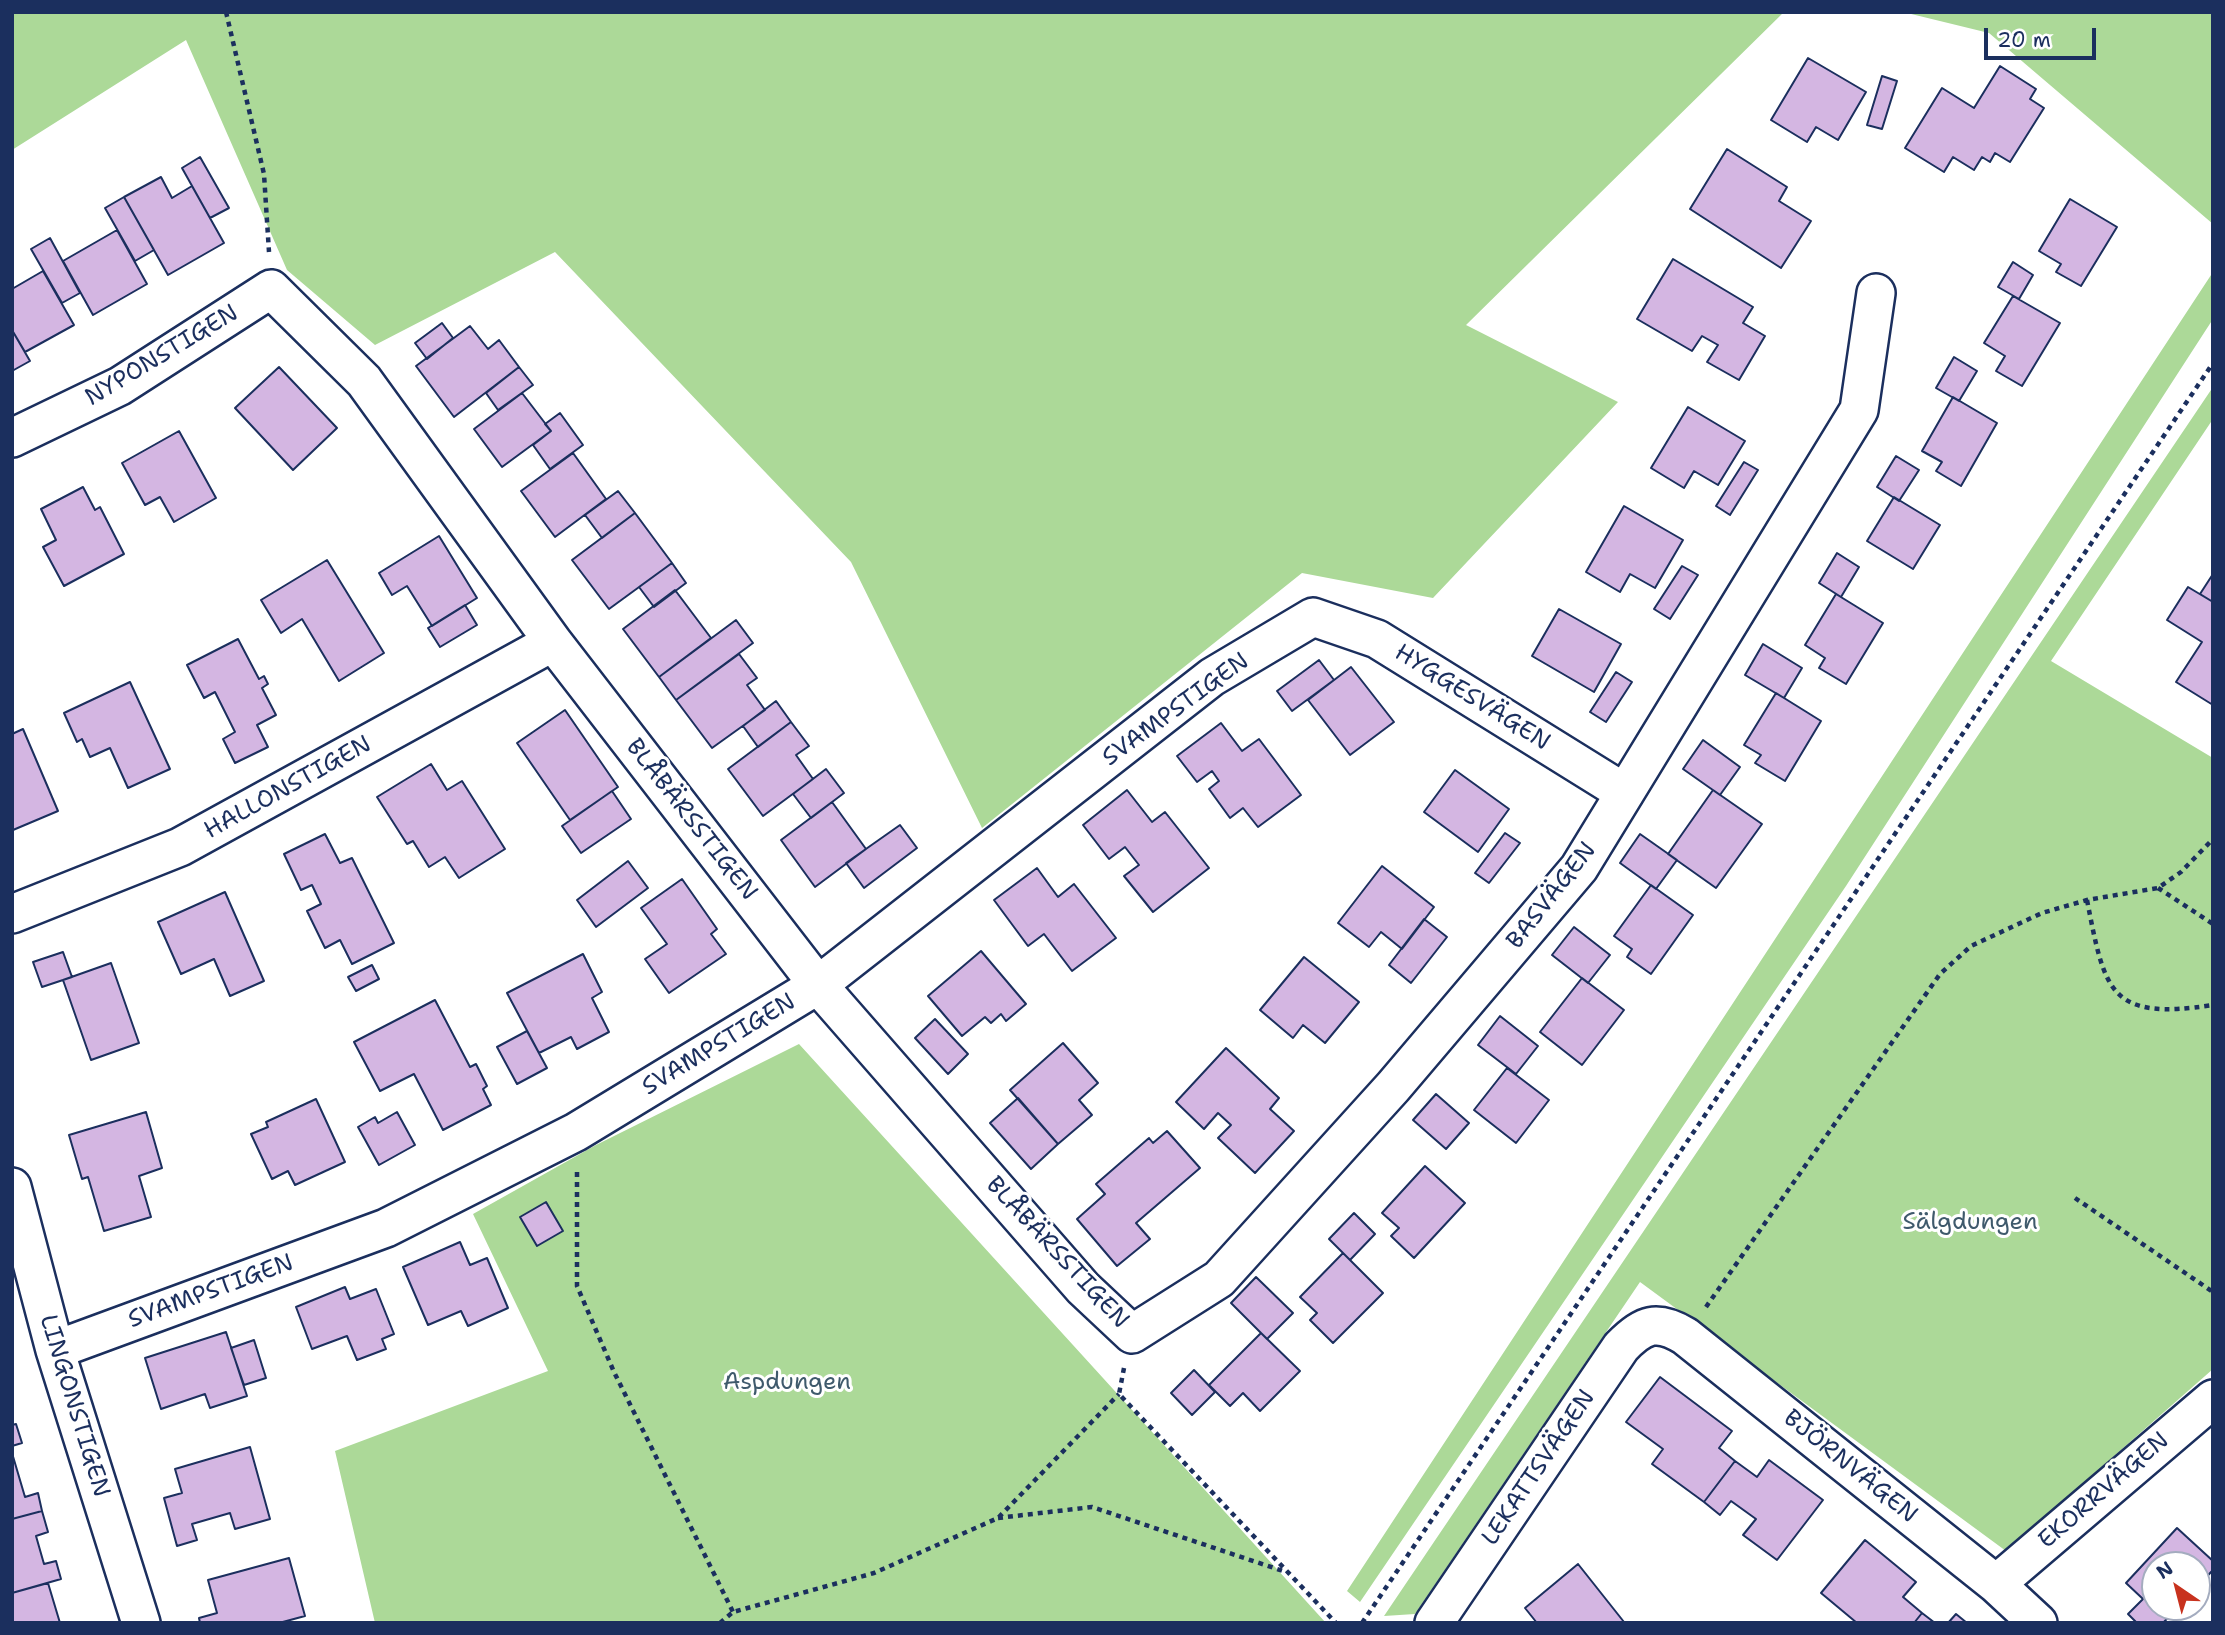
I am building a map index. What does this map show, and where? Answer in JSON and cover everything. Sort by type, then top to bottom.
[{"type":"street","name":"NYPONSTIGEN","points":[[12,438],[120,386],[271,289]]},
{"type":"street","name":"BLÅBÄRSSTIGEN","points":[[271,289],[364,381],[553,642],[818,985],[1083,1289],[1132,1334]]},
{"type":"street","name":"BASVÄGEN","points":[[1132,1334],[1219,1279],[1393,1087],[1579,868],[1859,410],[1876,293]]},
{"type":"street","name":"HYGGESVÄGEN","points":[[1313,617],[1377,639],[1625,793]]},
{"type":"street","name":"SVAMPSTIGEN","points":[[55,1350],[386,1228],[576,1132],[818,985],[1212,677],[1313,617]]},
{"type":"street","name":"HALLONSTIGEN","points":[[12,915],[180,848],[553,642]]},
{"type":"street","name":"LINGONSTIGEN","points":[[12,1187],[55,1350],[141,1623]]},
{"type":"street","name":"BJÖRNVÄGEN","points":[[1670,1330],[1996,1584],[2038,1623]]},
{"type":"street","name":"LEKATTSVÄGEN","points":[[1434,1623],[1621,1347],[1635,1333],[1670,1330]]},
{"type":"street","name":"EKORRVÄGEN","points":[[1996,1584],[2213,1399]]},
{"type":"path","points":[[226,12],[264,174],[271,289]]},
{"type":"path","points":[[1362,1623],[2213,363]]},
{"type":"path","points":[[1670,1330],[1940,974],[1971,946],[2042,914],[2087,900],[2158,888],[2181,872],[2213,839]]},
{"type":"path","points":[[2158,888],[2213,924]]},
{"type":"path","points":[[2087,900],[2098,959],[2110,985],[2122,998],[2143,1009],[2171,1012],[2213,1005]]},
{"type":"path","points":[[576,1132],[577,1286],[614,1372],[733,1612]]},
{"type":"path","points":[[2075,1198],[2213,1292]]},
{"type":"path","points":[[998,1518],[1119,1394],[1132,1334]]},
{"type":"path","points":[[1119,1394],[1336,1623]]},
{"type":"path","points":[[720,1623],[733,1612],[874,1573],[998,1518],[1092,1507],[1290,1573]]},
{"type":"green space","points":[[12,12],[1784,12],[1466,325],[1618,402],[1433,598],[1302,573],[982,828],[851,562],[555,252],[375,345],[287,270],[186,40],[12,150]]},
{"type":"green space","points":[[1903,12],[2213,12],[2213,224],[1989,33]]},
{"type":"green space","points":[[2213,272],[2213,319],[1846,886],[1360,1602],[1347,1591]]},
{"type":"green space","name":"Sälgdungen","points":[[2213,387],[2213,419],[2051,661],[2213,758],[2213,1369],[2006,1551],[1640,1282],[1415,1614],[1384,1616]]},
{"type":"green space","name":"Aspdungen","points":[[799,1044],[1326,1623],[375,1623],[335,1451],[548,1371],[473,1214],[596,1145]]},
{"type":"building","points":[[1808,58],[1866,92],[1838,140],[1816,127],[1807,142],[1771,120]]},
{"type":"building","points":[[2000,66],[2036,89],[2030,99],[2044,108],[2010,162],[1995,153],[1990,162],[1982,157],[1974,170],[1953,157],[1944,172],[1905,148],[1942,88],[1974,108]]},
{"type":"building","points":[[1882,76],[1897,81],[1882,129],[1867,125]]},
{"type":"building","points":[[1727,149],[1787,187],[1779,201],[1811,221],[1781,268],[1690,209]]},
{"type":"building","points":[[200,157],[229,208],[210,218],[182,168]]},
{"type":"building","points":[[161,177],[172,198],[192,186],[224,243],[168,275],[124,197]]},
{"type":"building","points":[[124,197],[154,250],[135,261],[105,208]]},
{"type":"building","points":[[2070,199],[2117,227],[2081,286],[2056,272],[2061,264],[2039,251]]},
{"type":"building","points":[[117,230],[147,284],[93,315],[63,261]]},
{"type":"building","points":[[50,238],[80,293],[62,303],[31,249]]},
{"type":"building","points":[[1673,259],[1753,307],[1743,323],[1765,336],[1739,380],[1707,362],[1718,345],[1702,336],[1692,351],[1637,319]]},
{"type":"building","points":[[2013,262],[2033,275],[2019,299],[1998,287]]},
{"type":"building","points":[[43,271],[74,325],[25,352],[12,330],[12,289]]},
{"type":"building","points":[[2013,296],[2060,323],[2022,386],[1996,371],[2005,356],[1984,343]]},
{"type":"building","points":[[442,323],[453,338],[427,359],[415,343]]},
{"type":"building","points":[[470,326],[488,349],[499,340],[519,367],[454,417],[416,366]]},
{"type":"building","points":[[12,330],[30,361],[12,371]]},
{"type":"building","points":[[1954,357],[1977,371],[1959,401],[1936,388]]},
{"type":"building","points":[[279,367],[337,428],[293,470],[235,408]]},
{"type":"building","points":[[519,367],[533,385],[498,410],[486,393]]},
{"type":"building","points":[[522,393],[551,431],[502,467],[474,429]]},
{"type":"building","points":[[1953,397],[1997,423],[1961,486],[1936,471],[1942,462],[1922,451]]},
{"type":"building","points":[[1688,407],[1745,441],[1718,485],[1694,471],[1684,488],[1651,468]]},
{"type":"building","points":[[560,413],[583,445],[550,469],[533,445],[551,431],[545,424]]},
{"type":"building","points":[[179,431],[216,498],[174,522],[160,497],[145,505],[122,463]]},
{"type":"building","points":[[573,453],[606,499],[555,537],[521,491]]},
{"type":"building","points":[[1896,456],[1919,470],[1899,501],[1877,487]]},
{"type":"building","points":[[1744,462],[1758,470],[1730,515],[1716,506]]},
{"type":"building","points":[[83,487],[95,510],[100,507],[124,554],[64,586],[43,547],[56,540],[41,509]]},
{"type":"building","points":[[618,491],[635,513],[602,538],[585,515]]},
{"type":"building","points":[[1894,497],[1940,525],[1913,569],[1867,541]]},
{"type":"building","points":[[1624,506],[1683,540],[1655,588],[1630,574],[1620,592],[1586,572]]},
{"type":"building","points":[[635,513],[672,563],[609,609],[572,560]]},
{"type":"building","points":[[439,536],[477,598],[432,626],[407,586],[392,595],[379,573]]},
{"type":"building","points":[[1837,553],[1859,567],[1841,597],[1819,583]]},
{"type":"building","points":[[327,560],[384,653],[339,681],[302,619],[281,633],[261,600]]},
{"type":"building","points":[[672,563],[686,583],[654,607],[639,587]]},
{"type":"building","points":[[1682,566],[1698,575],[1670,619],[1654,609]]},
{"type":"building","points":[[2213,574],[2213,602],[2200,594]]},
{"type":"building","points":[[2188,587],[2213,602],[2213,705],[2176,682],[2202,642],[2167,620]]},
{"type":"building","points":[[675,590],[711,638],[659,677],[623,629]]},
{"type":"building","points":[[1836,594],[1883,623],[1846,684],[1819,668],[1825,658],[1805,645]]},
{"type":"building","points":[[465,605],[477,625],[440,647],[428,628]]},
{"type":"building","points":[[1559,609],[1621,644],[1594,692],[1532,656]]},
{"type":"building","points":[[736,620],[753,643],[676,700],[659,677]]},
{"type":"building","points":[[238,639],[259,679],[264,676],[268,684],[262,688],[276,715],[257,725],[268,747],[235,763],[223,739],[235,732],[215,692],[204,698],[187,665]]},
{"type":"building","points":[[1763,644],[1802,668],[1784,698],[1745,675]]},
{"type":"building","points":[[739,654],[757,678],[747,685],[765,710],[712,748],[676,700]]},
{"type":"building","points":[[1319,660],[1334,680],[1292,711],[1277,691]]},
{"type":"building","points":[[1351,667],[1394,722],[1350,755],[1308,700]]},
{"type":"building","points":[[1616,672],[1632,682],[1606,722],[1590,712]]},
{"type":"building","points":[[130,682],[170,769],[128,788],[110,748],[90,757],[82,739],[77,742],[64,713]]},
{"type":"building","points":[[1776,693],[1821,721],[1785,781],[1755,763],[1761,755],[1744,745]]},
{"type":"building","points":[[776,701],[791,722],[758,747],[743,726]]},
{"type":"building","points":[[565,710],[618,787],[570,820],[517,743]]},
{"type":"building","points":[[791,722],[809,746],[796,755],[813,779],[763,816],[728,769]]},
{"type":"building","points":[[1221,723],[1242,751],[1259,739],[1301,795],[1258,827],[1243,808],[1230,818],[1209,789],[1219,781],[1212,771],[1197,782],[1177,756]]},
{"type":"building","points":[[23,729],[58,811],[13,830],[12,734]]},
{"type":"building","points":[[1703,740],[1740,767],[1720,795],[1683,769]]},
{"type":"building","points":[[431,764],[447,790],[462,781],[505,849],[459,878],[445,857],[429,867],[413,841],[407,844],[377,797]]},
{"type":"building","points":[[826,769],[844,793],[811,818],[793,794]]},
{"type":"building","points":[[1455,770],[1509,809],[1478,852],[1424,812]]},
{"type":"building","points":[[1127,790],[1152,822],[1165,812],[1209,868],[1153,912],[1124,876],[1139,865],[1125,847],[1109,859],[1083,825]]},
{"type":"building","points":[[1713,790],[1762,824],[1716,888],[1668,854]]},
{"type":"building","points":[[612,791],[631,819],[581,853],[562,826]]},
{"type":"building","points":[[832,802],[866,849],[815,887],[781,840]]},
{"type":"building","points":[[900,825],[917,848],[864,888],[846,863]]},
{"type":"building","points":[[1505,833],[1520,843],[1489,883],[1475,873]]},
{"type":"building","points":[[325,834],[340,863],[352,858],[394,943],[352,964],[340,940],[325,948],[307,911],[321,904],[312,885],[301,890],[284,854]]},
{"type":"building","points":[[1640,834],[1677,860],[1656,889],[1620,863]]},
{"type":"building","points":[[628,861],[648,888],[596,927],[577,900]]},
{"type":"building","points":[[1382,866],[1434,907],[1402,949],[1381,932],[1369,947],[1338,923]]},
{"type":"building","points":[[1037,868],[1058,897],[1074,884],[1116,938],[1072,971],[1044,934],[1028,946],[994,900]]},
{"type":"building","points":[[682,879],[717,929],[711,934],[726,954],[669,993],[645,959],[667,944],[641,908]]},
{"type":"building","points":[[1651,885],[1693,915],[1651,974],[1627,957],[1632,949],[1614,936]]},
{"type":"building","points":[[225,892],[264,981],[230,996],[214,959],[181,974],[158,922]]},
{"type":"building","points":[[1424,919],[1447,937],[1411,983],[1389,965]]},
{"type":"building","points":[[1574,927],[1610,955],[1588,983],[1552,955]]},
{"type":"building","points":[[981,951],[1026,1004],[1006,1021],[1001,1014],[991,1023],[985,1017],[962,1036],[928,996]]},
{"type":"building","points":[[63,952],[72,977],[42,987],[33,962]]},
{"type":"building","points":[[583,954],[602,992],[592,998],[609,1032],[577,1049],[571,1037],[539,1053],[507,993]]},
{"type":"building","points":[[1304,957],[1359,1002],[1325,1043],[1303,1025],[1293,1038],[1260,1010]]},
{"type":"building","points":[[111,963],[139,1043],[91,1060],[63,980]]},
{"type":"building","points":[[372,965],[379,979],[356,991],[348,977]]},
{"type":"building","points":[[1582,978],[1624,1010],[1582,1065],[1540,1032]]},
{"type":"building","points":[[435,1000],[470,1067],[476,1064],[487,1086],[483,1089],[491,1105],[443,1130],[414,1074],[380,1091],[354,1042]]},
{"type":"building","points":[[1500,1016],[1538,1046],[1516,1074],[1478,1045]]},
{"type":"building","points":[[935,1019],[968,1054],[948,1074],[915,1038]]},
{"type":"building","points":[[527,1031],[547,1068],[517,1084],[497,1047]]},
{"type":"building","points":[[1063,1043],[1098,1083],[1079,1100],[1092,1115],[1058,1144],[1010,1090]]},
{"type":"building","points":[[1226,1048],[1279,1098],[1270,1109],[1294,1131],[1255,1173],[1218,1138],[1231,1125],[1218,1113],[1204,1129],[1176,1102]]},
{"type":"building","points":[[1507,1068],[1549,1100],[1516,1143],[1474,1110]]},
{"type":"building","points":[[1436,1094],[1469,1123],[1446,1149],[1413,1120]]},
{"type":"building","points":[[1018,1098],[1058,1144],[1031,1169],[990,1123]]},
{"type":"building","points":[[316,1099],[345,1162],[295,1185],[288,1171],[272,1179],[251,1134],[268,1127],[266,1122]]},
{"type":"building","points":[[146,1112],[162,1168],[139,1176],[151,1217],[104,1231],[88,1177],[82,1179],[69,1135]]},
{"type":"building","points":[[397,1112],[415,1145],[379,1165],[358,1127],[375,1117],[378,1123]]},
{"type":"building","points":[[1167,1131],[1200,1168],[1136,1223],[1150,1239],[1117,1266],[1077,1219],[1105,1194],[1096,1184],[1149,1138],[1153,1143]]},
{"type":"building","points":[[1425,1166],[1465,1203],[1414,1258],[1391,1236],[1399,1228],[1382,1213]]},
{"type":"building","points":[[546,1202],[563,1231],[537,1246],[520,1217]]},
{"type":"building","points":[[1354,1213],[1375,1234],[1350,1260],[1329,1239]]},
{"type":"building","points":[[460,1242],[470,1265],[487,1258],[508,1308],[468,1326],[461,1311],[428,1325],[403,1267]]},
{"type":"building","points":[[1343,1253],[1383,1293],[1333,1343],[1310,1320],[1317,1313],[1300,1297]]},
{"type":"building","points":[[1256,1277],[1293,1313],[1267,1339],[1231,1303]]},
{"type":"building","points":[[345,1287],[350,1299],[376,1289],[394,1334],[382,1339],[386,1349],[357,1360],[347,1336],[312,1349],[296,1307]]},
{"type":"building","points":[[226,1332],[247,1396],[210,1408],[205,1394],[161,1409],[145,1358]]},
{"type":"building","points":[[1261,1333],[1300,1371],[1260,1411],[1243,1393],[1230,1406],[1209,1385]]},
{"type":"building","points":[[254,1340],[266,1378],[244,1385],[231,1348]]},
{"type":"building","points":[[1194,1370],[1215,1392],[1192,1415],[1171,1393]]},
{"type":"building","points":[[1660,1377],[1732,1431],[1719,1448],[1735,1461],[1704,1502],[1652,1464],[1663,1449],[1626,1422]]},
{"type":"building","points":[[16,1424],[22,1443],[12,1446],[12,1425]]},
{"type":"building","points":[[250,1447],[270,1519],[235,1529],[230,1513],[192,1524],[197,1540],[177,1546],[164,1498],[182,1493],[175,1469]]},
{"type":"building","points":[[12,1453],[25,1497],[38,1493],[42,1511],[12,1519]]},
{"type":"building","points":[[1769,1460],[1823,1500],[1777,1560],[1743,1535],[1756,1519],[1731,1501],[1720,1515],[1704,1502],[1735,1461],[1757,1477]]},
{"type":"building","points":[[42,1511],[48,1532],[36,1536],[44,1564],[56,1561],[61,1579],[12,1593],[12,1519]]},
{"type":"building","points":[[2177,1528],[2202,1551],[2156,1551]]},
{"type":"building","points":[[1865,1540],[1916,1582],[1903,1597],[1922,1613],[1914,1623],[1857,1623],[1821,1593]]},
{"type":"building","points":[[289,1558],[305,1616],[279,1623],[200,1623],[199,1618],[217,1613],[208,1580]]},
{"type":"building","points":[[1578,1564],[1623,1623],[1537,1623],[1525,1608]]},
{"type":"building","points":[[2141,1567],[2141,1597],[2126,1583]]},
{"type":"building","points":[[48,1583],[60,1623],[12,1623],[12,1593]]},
{"type":"building","points":[[2141,1601],[2141,1621],[2165,1621],[2137,1623],[2128,1614]]},
{"type":"building","points":[[1922,1613],[1935,1623],[1914,1623]]},
{"type":"building","points":[[1956,1614],[1967,1623],[1948,1623]]}]
